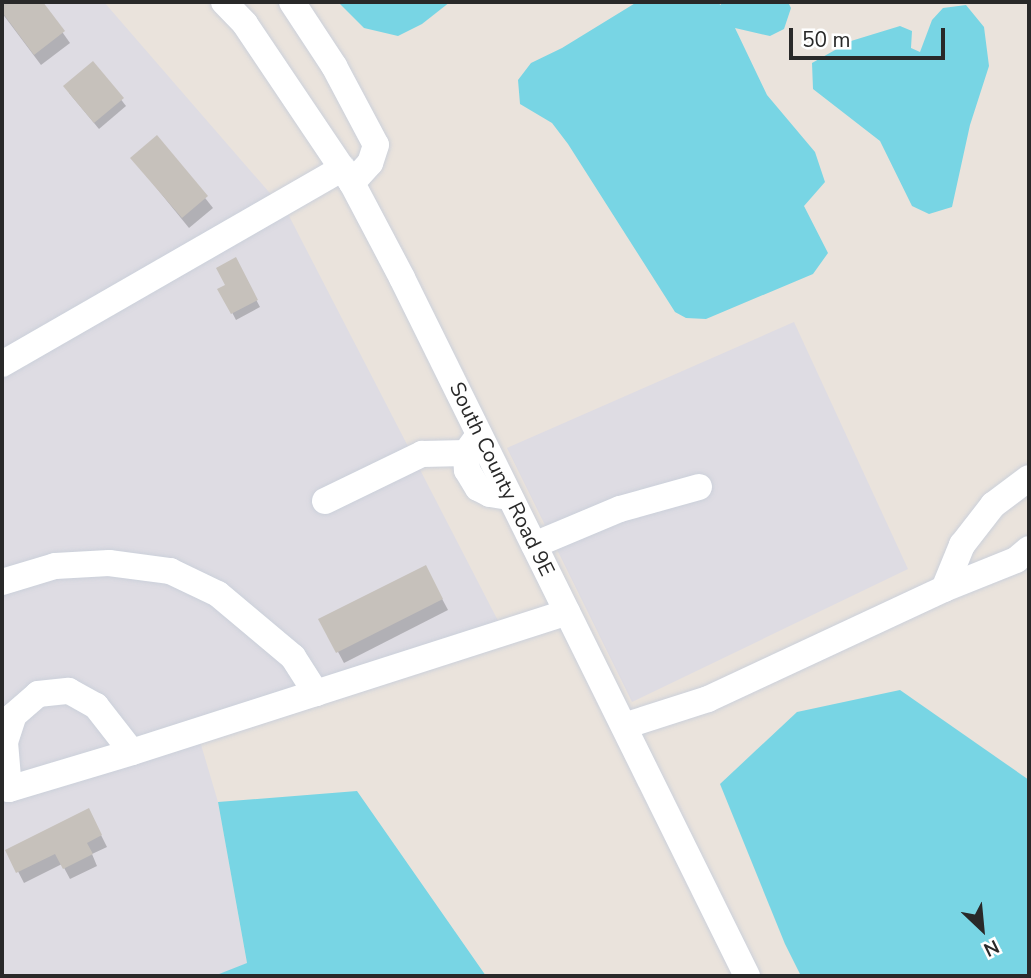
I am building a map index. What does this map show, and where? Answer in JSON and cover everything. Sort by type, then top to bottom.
[{"type":"street","name":"South County Road 9E","points":[[224,2],[245,24],[347,175],[473,444],[510,496],[747,976]]},
{"type":"street","points":[[2,364],[370,163],[376,145],[334,65],[292,2]]},
{"type":"street","points":[[325,501],[422,454],[473,444]]},
{"type":"street","points":[[944,589],[962,545],[993,505],[1029,478]]},
{"type":"street","points":[[534,545],[621,509],[699,487]]},
{"type":"street","points":[[624,726],[708,699],[944,589],[1016,560],[1029,549]]},
{"type":"street","points":[[2,582],[55,566],[109,563],[170,571],[227,602],[293,657],[316,693]]},
{"type":"street","points":[[132,752],[96,706],[69,691],[37,694],[14,715],[5,742],[5,788],[132,752],[567,612]]},
{"type":"shaded area","points":[[2,2],[104,2],[288,214],[509,642],[197,731],[218,802],[247,964],[214,976],[2,976]]},
{"type":"shaded area","points":[[794,322],[908,569],[632,702],[507,448]]},
{"type":"water","points":[[338,2],[450,2],[422,24],[398,36],[364,28]]},
{"type":"water","points":[[637,2],[716,2],[721,5],[721,2],[788,2],[791,8],[784,29],[770,36],[735,28],[767,95],[815,152],[825,182],[804,206],[828,253],[813,274],[706,319],[686,318],[675,312],[568,144],[552,123],[520,104],[518,80],[531,63],[562,48]]},
{"type":"water","points":[[966,5],[984,27],[989,66],[970,125],[952,207],[929,214],[912,206],[880,141],[813,89],[812,63],[851,41],[900,26],[912,31],[911,48],[920,52],[932,20],[943,8]]},
{"type":"water","points":[[900,690],[1029,780],[1029,976],[801,976],[785,944],[720,784],[797,712]]},
{"type":"water","points":[[357,791],[486,976],[214,976],[247,963],[218,802]]},
{"type":"building","points":[[2,2],[43,2],[65,31],[34,55],[2,12]]},
{"type":"building","points":[[93,61],[124,98],[94,123],[63,86]]},
{"type":"building","points":[[157,135],[208,196],[182,218],[130,158]]},
{"type":"building","points":[[236,257],[258,300],[231,314],[217,289],[225,285],[216,268]]},
{"type":"building","points":[[426,565],[443,599],[336,653],[318,619]]},
{"type":"building","points":[[89,808],[102,835],[87,843],[93,854],[63,869],[55,854],[16,873],[5,850]]}]
